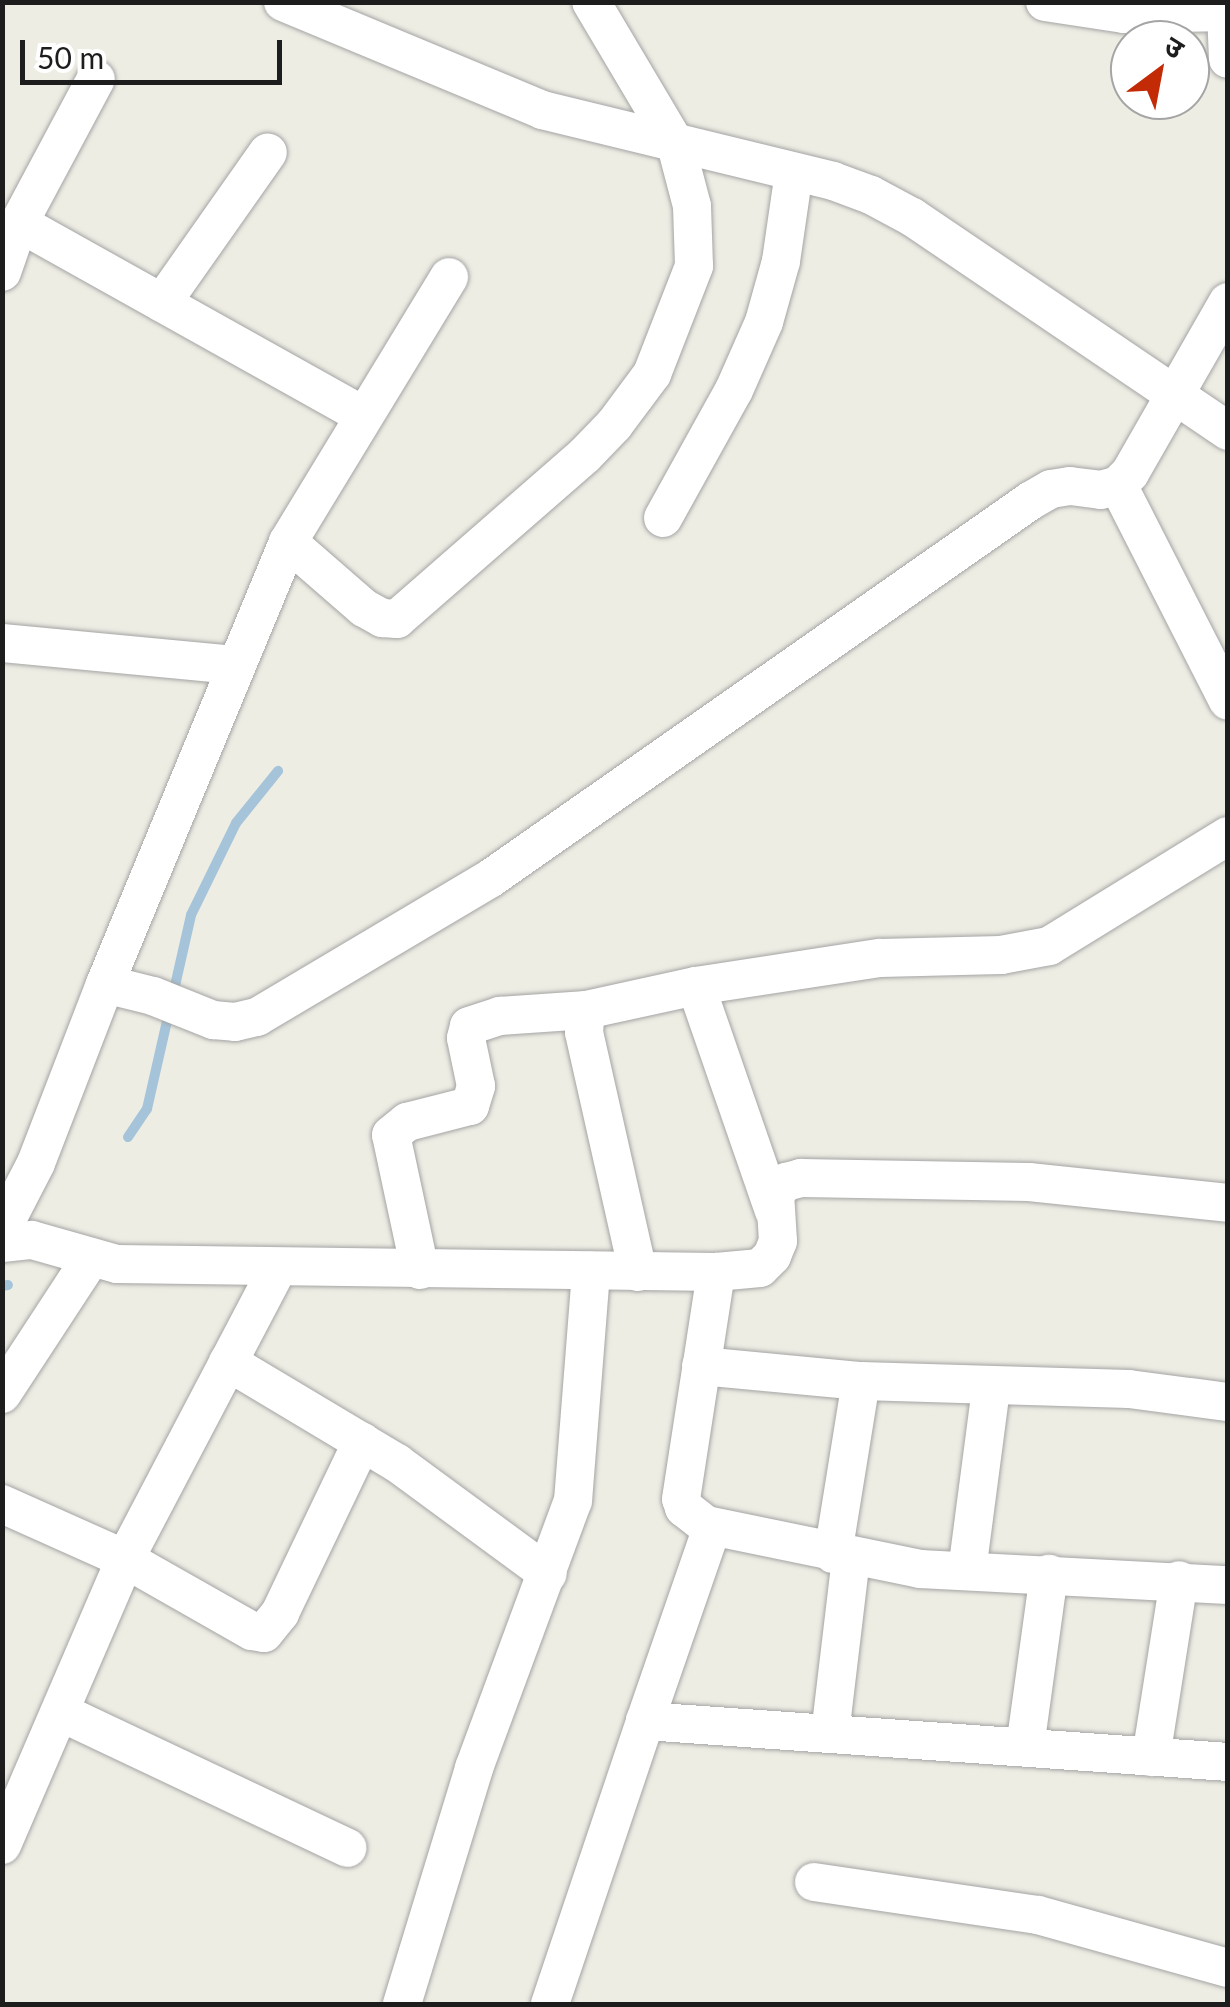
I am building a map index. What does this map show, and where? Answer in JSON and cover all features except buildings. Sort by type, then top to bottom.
[{"type":"street","points":[[283,2],[503,96],[589,125],[794,172],[871,194],[912,216],[1228,431]]},
{"type":"street","points":[[288,542],[364,608],[382,618],[397,619],[595,445],[652,374],[694,266],[692,206],[676,145],[591,2]]},
{"type":"street","points":[[1045,2],[1227,12],[1228,59]]},
{"type":"street","points":[[2,272],[19,224],[96,79]]},
{"type":"street","points":[[162,303],[268,152]]},
{"type":"street","points":[[662,518],[734,390],[764,322],[781,260],[794,172]]},
{"type":"street","points":[[19,224],[364,414]]},
{"type":"street","points":[[449,277],[288,542],[234,664],[202,757],[104,984],[12,1237],[117,1264],[716,1272],[760,1268],[772,1256],[778,1242],[775,1193],[786,1182],[801,1178],[1029,1182],[1228,1203]]},
{"type":"street","points":[[104,984],[153,996],[192,1014],[235,1022],[276,1007],[491,878],[1030,501],[1051,489],[1070,486],[1101,490],[1118,485],[1130,473],[1228,302]]},
{"type":"street","points":[[1118,485],[1228,701]]},
{"type":"street","points":[[2,642],[234,664]]},
{"type":"street","points":[[420,1270],[391,1135],[407,1122],[470,1106],[476,1086],[466,1038],[468,1026],[500,1016],[586,1010],[696,986],[880,958],[1001,954],[1049,946],[1228,836]]},
{"type":"street","points":[[696,986],[774,1211]]},
{"type":"street","points":[[586,1010],[584,1032],[638,1272]]},
{"type":"street","points":[[2,1394],[82,1256]]},
{"type":"street","points":[[2,1845],[124,1560],[277,1268]]},
{"type":"street","points":[[402,2004],[474,1768],[548,1574],[576,1478],[591,1272]]},
{"type":"street","points":[[716,1272],[681,1500],[684,1508],[706,1524],[920,1570],[1228,1585]]},
{"type":"street","points":[[228,1362],[429,1484],[548,1574]]},
{"type":"street","points":[[702,1366],[862,1382],[1128,1389],[1228,1402]]},
{"type":"street","points":[[830,1734],[842,1556],[862,1382]]},
{"type":"street","points":[[967,1570],[991,1388]]},
{"type":"street","points":[[2,1504],[124,1560],[252,1632],[264,1633],[280,1612],[362,1442]]},
{"type":"street","points":[[550,2004],[706,1546],[706,1524]]},
{"type":"street","points":[[1026,1747],[1049,1574]]},
{"type":"street","points":[[1151,1756],[1179,1580]]},
{"type":"street","points":[[60,1712],[348,1848]]},
{"type":"street","points":[[645,1721],[1228,1762]]},
{"type":"street","points":[[814,1882],[1038,1915],[1228,1968]]},
{"type":"waterway","points":[[128,1137],[147,1109],[191,915],[236,823],[278,771]]},
{"type":"waterway","points":[[2,1286],[8,1285]]}]
